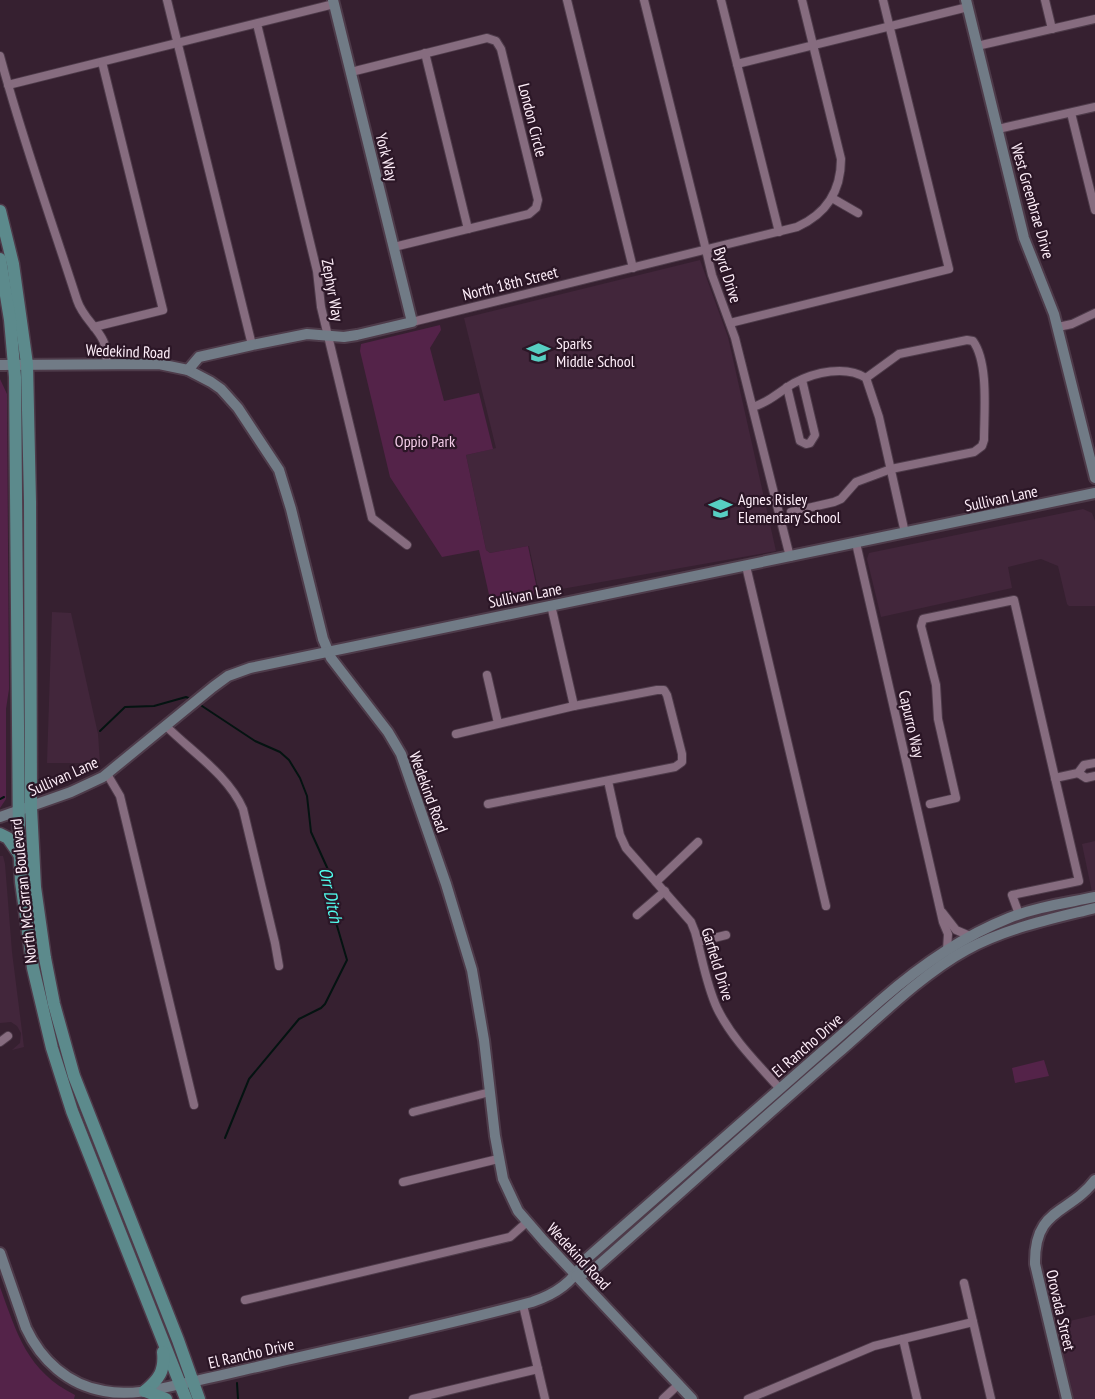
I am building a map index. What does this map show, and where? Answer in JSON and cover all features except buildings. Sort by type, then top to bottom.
[{"type":"main road","name":"North McCarran Boulevard","points":[[0,211],[13,264],[30,502],[31,807],[39,923],[54,1004],[67,1052],[83,1100],[178,1340],[187,1383],[186,1399]]},
{"type":"main road","name":"North McCarran Boulevard","points":[[0,259],[21,364],[17,426],[18,811],[22,892],[33,968],[52,1048],[72,1111],[161,1336],[187,1383],[200,1399]]},
{"type":"main road","points":[[0,834],[8,838],[20,856]]},
{"type":"main road","points":[[161,1336],[164,1368],[158,1379],[145,1391],[166,1399]]},
{"type":"street","points":[[167,0],[252,345]]},
{"type":"street","points":[[567,0],[633,268]]},
{"type":"street","name":"Byrd Drive","points":[[644,0],[712,275],[730,323],[790,557]]},
{"type":"street","points":[[721,0],[778,232]]},
{"type":"street","points":[[802,0],[841,159],[840,179],[832,198],[858,213]]},
{"type":"street","points":[[730,323],[949,269],[883,0]]},
{"type":"street","points":[[1045,0],[1052,29]]},
{"type":"street","points":[[8,85],[257,24],[334,2]]},
{"type":"street","name":"York Way","points":[[334,2],[412,322]]},
{"type":"street","points":[[737,64],[889,27],[967,4]]},
{"type":"street","name":"West Greenbrae Drive","points":[[967,4],[1024,238],[1048,294],[1058,327],[1095,478]]},
{"type":"street","points":[[977,46],[1095,20]]},
{"type":"street","name":"Zephyr Way","points":[[257,24],[317,271],[319,296],[372,518],[407,545]]},
{"type":"street","name":"London Circle","points":[[351,72],[487,38],[496,41],[501,49],[538,204],[536,208],[529,214],[394,247]]},
{"type":"street","points":[[425,53],[468,229]]},
{"type":"street","points":[[0,56],[78,304],[105,342],[105,363]]},
{"type":"street","points":[[94,327],[163,310],[102,62]]},
{"type":"street","points":[[998,129],[1095,107]]},
{"type":"street","points":[[1071,113],[1095,210]]},
{"type":"street","name":"North 18th Street","points":[[188,370],[199,357],[308,333],[357,335],[778,232],[807,223],[823,210],[832,198]]},
{"type":"street","points":[[1058,327],[1072,324],[1095,313]]},
{"type":"street","points":[[791,512],[841,499],[855,482],[891,469],[974,452],[982,446],[984,440],[981,356],[973,341],[967,340],[899,354],[866,378]]},
{"type":"street","name":"Wedekind Road","points":[[0,364],[159,364],[188,370],[211,382],[230,398],[272,457],[279,470],[291,509],[323,639],[335,663],[388,732],[401,754],[446,884],[472,970],[481,1015],[498,1159],[502,1179],[512,1202],[576,1276],[692,1399]]},
{"type":"street","points":[[753,407],[775,398],[788,387],[813,375],[851,370],[866,378],[879,417],[905,533]]},
{"type":"street","points":[[788,387],[800,441],[810,443],[815,435],[802,380]]},
{"type":"street","name":"Sullivan Lane","points":[[0,818],[71,792],[107,774],[213,687],[238,672],[1095,493]]},
{"type":"street","name":"Capurro Way","points":[[856,543],[943,922],[948,934],[947,950]]},
{"type":"street","points":[[746,566],[826,906]]},
{"type":"street","points":[[930,804],[956,798],[938,719],[936,685],[921,626],[923,619],[1014,600],[1079,881],[1012,896],[1019,914]]},
{"type":"street","points":[[551,605],[574,706]]},
{"type":"street","points":[[487,675],[498,723]]},
{"type":"street","points":[[456,734],[574,706],[664,690],[682,754],[682,762],[675,766],[608,781],[488,804]]},
{"type":"street","points":[[166,726],[224,781],[239,800],[246,820],[279,966]]},
{"type":"street","points":[[1055,778],[1078,773],[1084,765],[1095,763]]},
{"type":"street","points":[[1078,773],[1086,778],[1095,776]]},
{"type":"street","points":[[107,774],[120,796],[194,1106]]},
{"type":"street","name":"Garfield Drive","points":[[608,781],[620,836],[626,848],[691,922],[710,992],[724,1021],[738,1041],[780,1089]]},
{"type":"street","points":[[656,882],[698,842]]},
{"type":"street","points":[[637,915],[665,891]]},
{"type":"street","name":"El Rancho Drive","points":[[576,1276],[585,1260],[908,977],[970,936],[1019,914],[1095,897]]},
{"type":"street","name":"El Rancho Drive","points":[[0,1253],[26,1328],[46,1359],[66,1376],[90,1388],[117,1393],[145,1391],[187,1383],[524,1305],[552,1294],[576,1276],[593,1270],[851,1041],[929,975],[966,950],[1023,926],[1095,908]]},
{"type":"street","points":[[942,912],[956,930],[970,936]]},
{"type":"street","points":[[966,950],[968,944],[983,934],[987,928]]},
{"type":"street","points":[[698,942],[726,935]]},
{"type":"street","points":[[0,1042],[8,1036]]},
{"type":"street","points":[[412,1112],[490,1092]]},
{"type":"street","points":[[403,1182],[498,1159]]},
{"type":"street","name":"Orovada Street","points":[[1067,1399],[1037,1273],[1035,1253],[1040,1233],[1052,1216],[1085,1191],[1095,1180]]},
{"type":"street","points":[[245,1300],[510,1237],[527,1222]]},
{"type":"street","points":[[964,1283],[991,1399]]},
{"type":"street","points":[[524,1305],[545,1399]]},
{"type":"street","points":[[748,1399],[862,1350],[973,1322]]},
{"type":"street","points":[[903,1339],[917,1399]]},
{"type":"street","points":[[413,1399],[538,1370]]},
{"type":"street","points":[[663,1399],[680,1384]]},
{"type":"shaded area","points":[[700,260],[728,337],[776,551],[539,593],[529,546],[490,553],[486,550],[466,455],[496,448],[464,318]]},
{"type":"shaded area","points":[[1083,509],[1092,513],[1095,521],[1095,606],[1069,606],[1058,566],[1041,559],[1008,567],[1012,588],[881,617],[867,559],[869,553]]},
{"type":"shaded area","points":[[52,612],[71,613],[98,734],[100,763],[47,763]]},
{"type":"shaded area","points":[[1095,841],[1095,891],[1092,892],[1082,844]]},
{"type":"shaded area","points":[[0,856],[3,856],[5,864],[12,952],[24,1047],[12,1050],[20,1043],[21,1033],[11,1022],[0,1023]]},
{"type":"shaded area","points":[[1095,1315],[1095,1399],[1074,1399],[1057,1324]]},
{"type":"green space","name":"Oppio Park","points":[[440,325],[441,330],[430,348],[444,401],[479,393],[493,449],[466,455],[486,550],[490,553],[528,546],[538,594],[503,601],[504,605],[492,608],[479,550],[442,557],[390,477],[360,351],[361,344]]},
{"type":"green space","points":[[0,379],[7,394],[9,689],[6,709],[6,799],[0,808]]},
{"type":"green space","points":[[1044,1060],[1049,1076],[1015,1083],[1012,1068]]},
{"type":"green space","points":[[0,1287],[26,1350],[45,1375],[75,1395],[74,1399],[0,1399]]},
{"type":"waterway","name":"Orr Ditch","points":[[100,731],[125,707],[154,706],[186,697],[191,699]]},
{"type":"waterway","name":"Orr Ditch","points":[[199,704],[255,741],[280,752],[289,760],[300,778],[307,796],[311,832],[330,874],[335,919],[347,960],[325,1004],[299,1019],[249,1079],[225,1138]]},
{"type":"waterway","name":"Orr Ditch","points":[[0,799],[4,797]]},
{"type":"waterway","name":"Orr Ditch","points":[[237,1383],[238,1399]]},
{"type":"place","name":"Sparks Middle School","points":[[538,352]]},
{"type":"place","name":"Agnes Risley Elementary School","points":[[720,508]]}]
